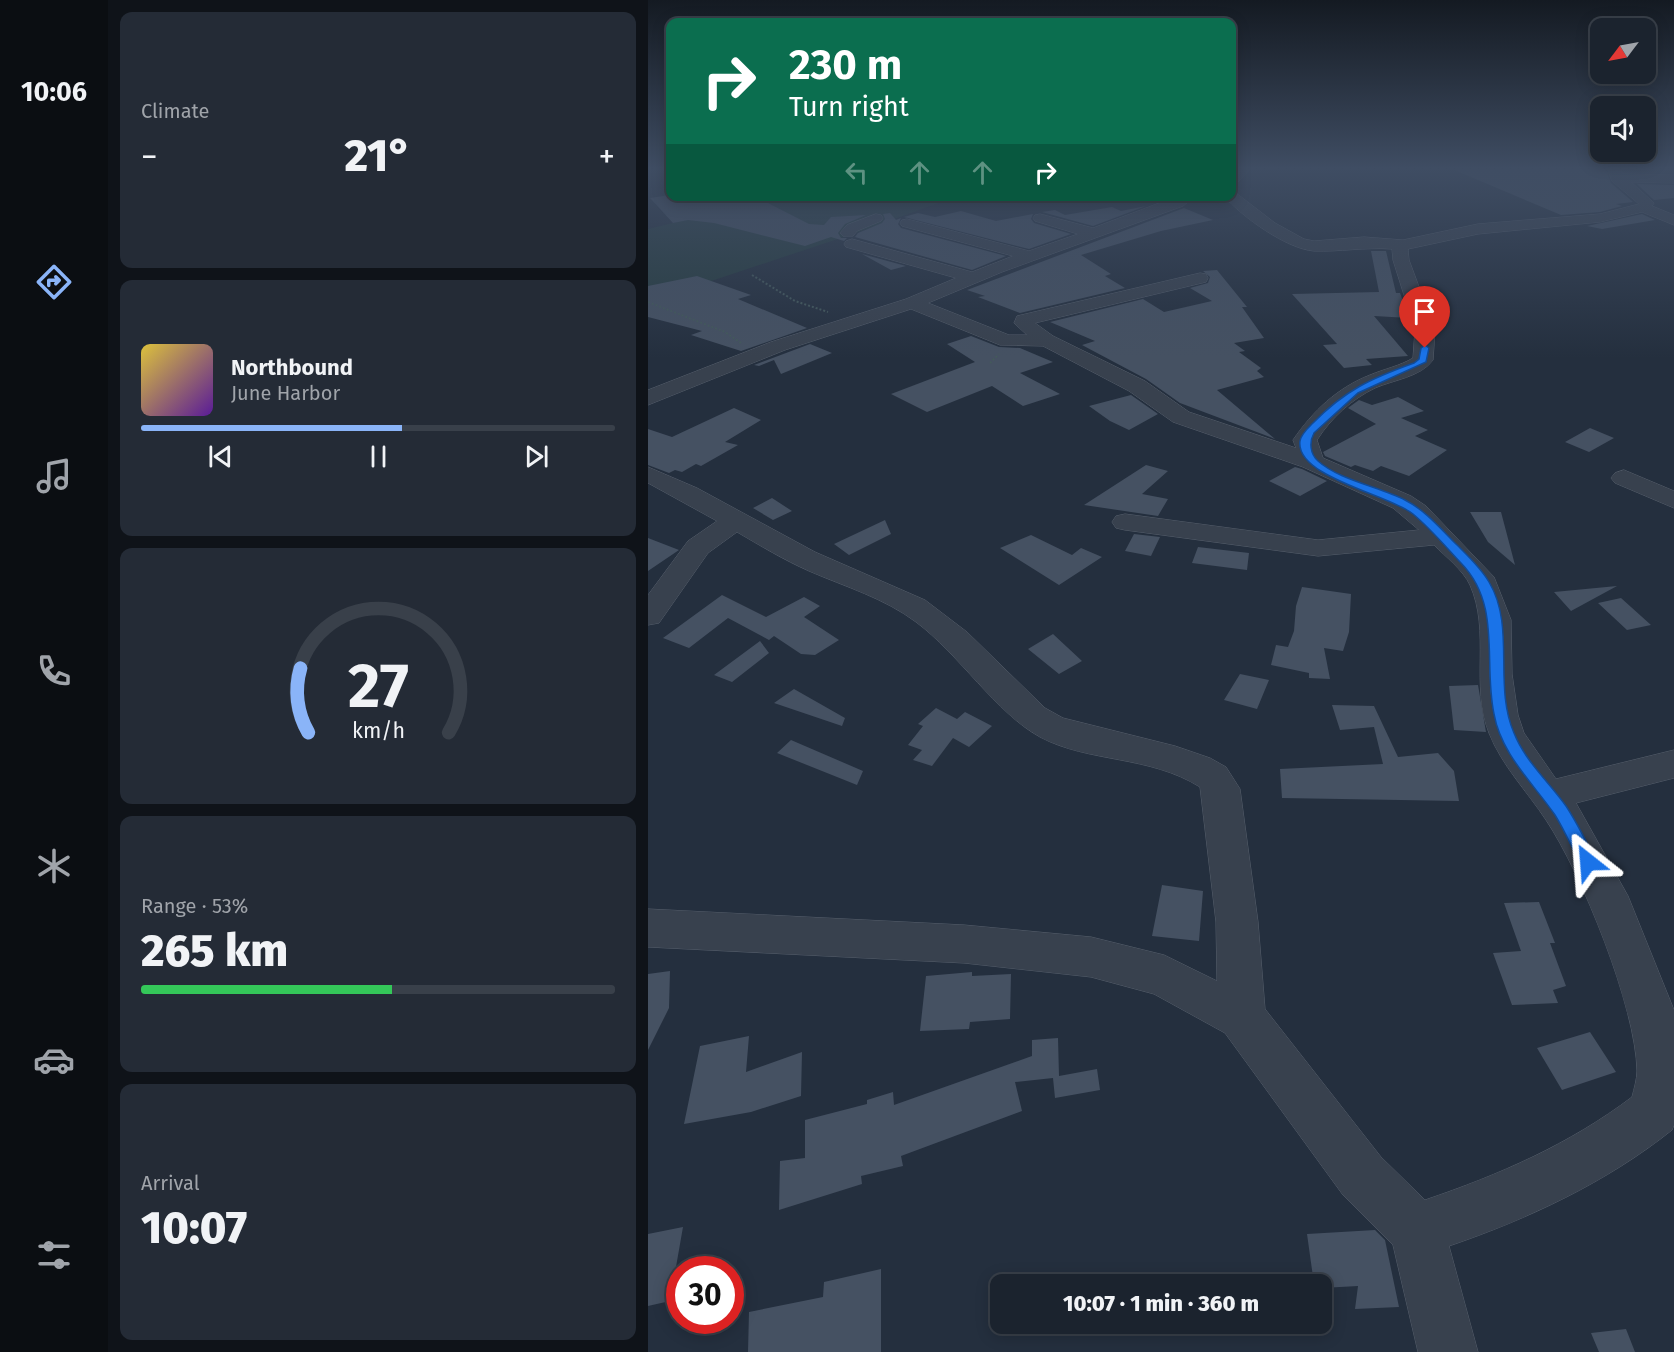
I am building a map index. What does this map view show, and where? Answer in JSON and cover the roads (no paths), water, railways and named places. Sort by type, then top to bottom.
[{"type":"street","points":[[851,232],[850,238],[973,278]]},
{"type":"street","points":[[947,232],[1038,253]]},
{"type":"street","points":[[980,232],[1038,253]]},
{"type":"street","points":[[1280,232],[1299,243],[1314,246],[1364,242],[1403,245],[1464,232]]},
{"type":"street","points":[[648,398],[760,353],[912,303],[1092,233]]},
{"type":"street","points":[[1312,462],[1305,440],[1328,413],[1354,391],[1374,380],[1408,370],[1423,360],[1425,330],[1401,260],[1400,248],[1403,245]]},
{"type":"street","points":[[1200,278],[1024,320],[1023,323],[1046,340],[1137,386],[1181,417],[1312,462],[1402,502],[1417,512],[1467,562],[1484,583],[1496,620],[1496,674],[1501,715],[1507,734],[1528,770],[1561,811],[1606,896],[1653,1016],[1662,1072],[1654,1112],[1623,1136],[1577,1164],[1464,1214],[1417,1230]]},
{"type":"street","points":[[912,303],[1007,341],[1046,340]]},
{"type":"street","points":[[648,474],[837,574],[913,606],[948,633],[1033,717],[1044,724],[1062,732],[1150,752],[1194,767],[1216,778],[1221,789],[1237,922],[1242,1017]]},
{"type":"street","points":[[1624,478],[1674,500]]},
{"type":"street","points":[[648,616],[698,547],[718,531],[737,522]]},
{"type":"street","points":[[1125,522],[1318,548],[1439,536]]},
{"type":"street","points":[[1549,795],[1674,764]]},
{"type":"street","points":[[648,928],[952,944],[1091,957],[1164,976],[1242,1017],[1362,1176],[1417,1230],[1448,1352]]}]
